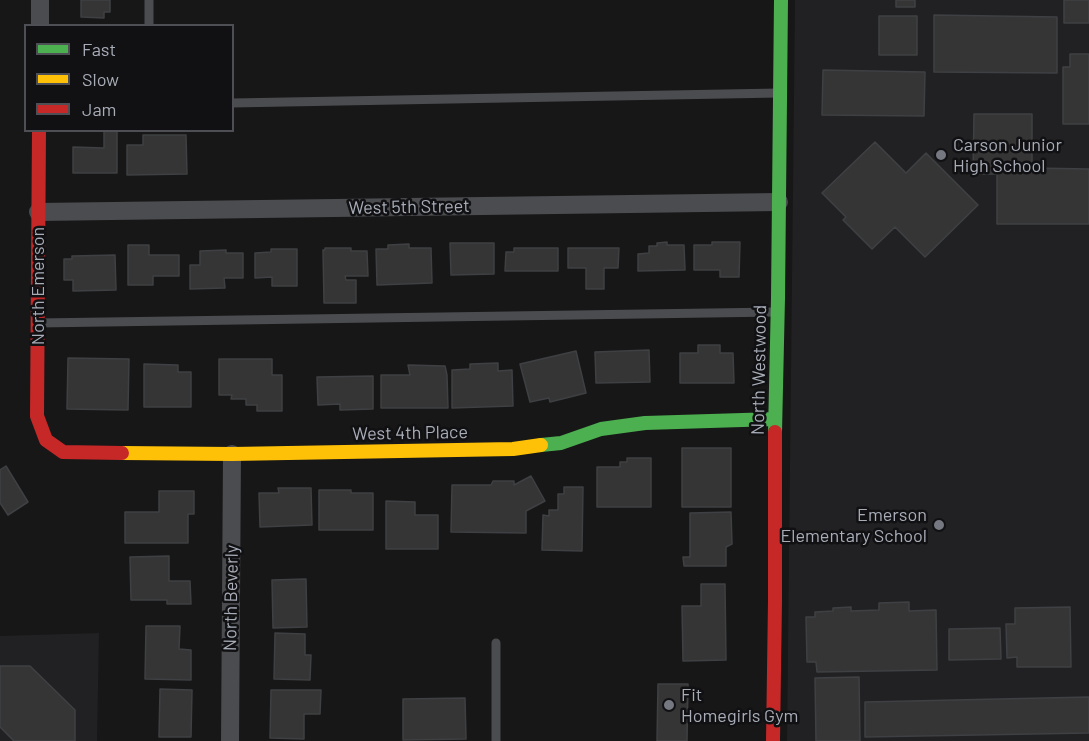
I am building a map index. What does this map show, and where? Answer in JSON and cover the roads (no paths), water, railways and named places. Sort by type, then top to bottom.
[{"type":"street","points":[[40,0],[40,24]]},
{"type":"street","name":"North Westwood","points":[[773,741],[781,0]]},
{"type":"street","name":"North Emerson","points":[[39,132],[37,416],[46,440]]},
{"type":"street","name":"West 5th Street","points":[[38,212],[779,202]]},
{"type":"street","name":"West 4th Place","points":[[46,440],[63,452],[232,454],[513,449],[561,442],[601,429],[645,423],[776,419]]},
{"type":"street","name":"North Beverly","points":[[230,741],[232,454]]},
{"type":"lane","points":[[148,24],[149,0]]},
{"type":"lane","points":[[234,103],[780,93]]},
{"type":"lane","points":[[38,323],[778,312]]},
{"type":"lane","points":[[496,643],[496,741]]},
{"type":"place","name":"Carson Junior High School","points":[[941,155]]},
{"type":"place","name":"Emerson Elementary School","points":[[939,525]]},
{"type":"place","name":"Fit Homegirls Gym","points":[[669,705]]}]
